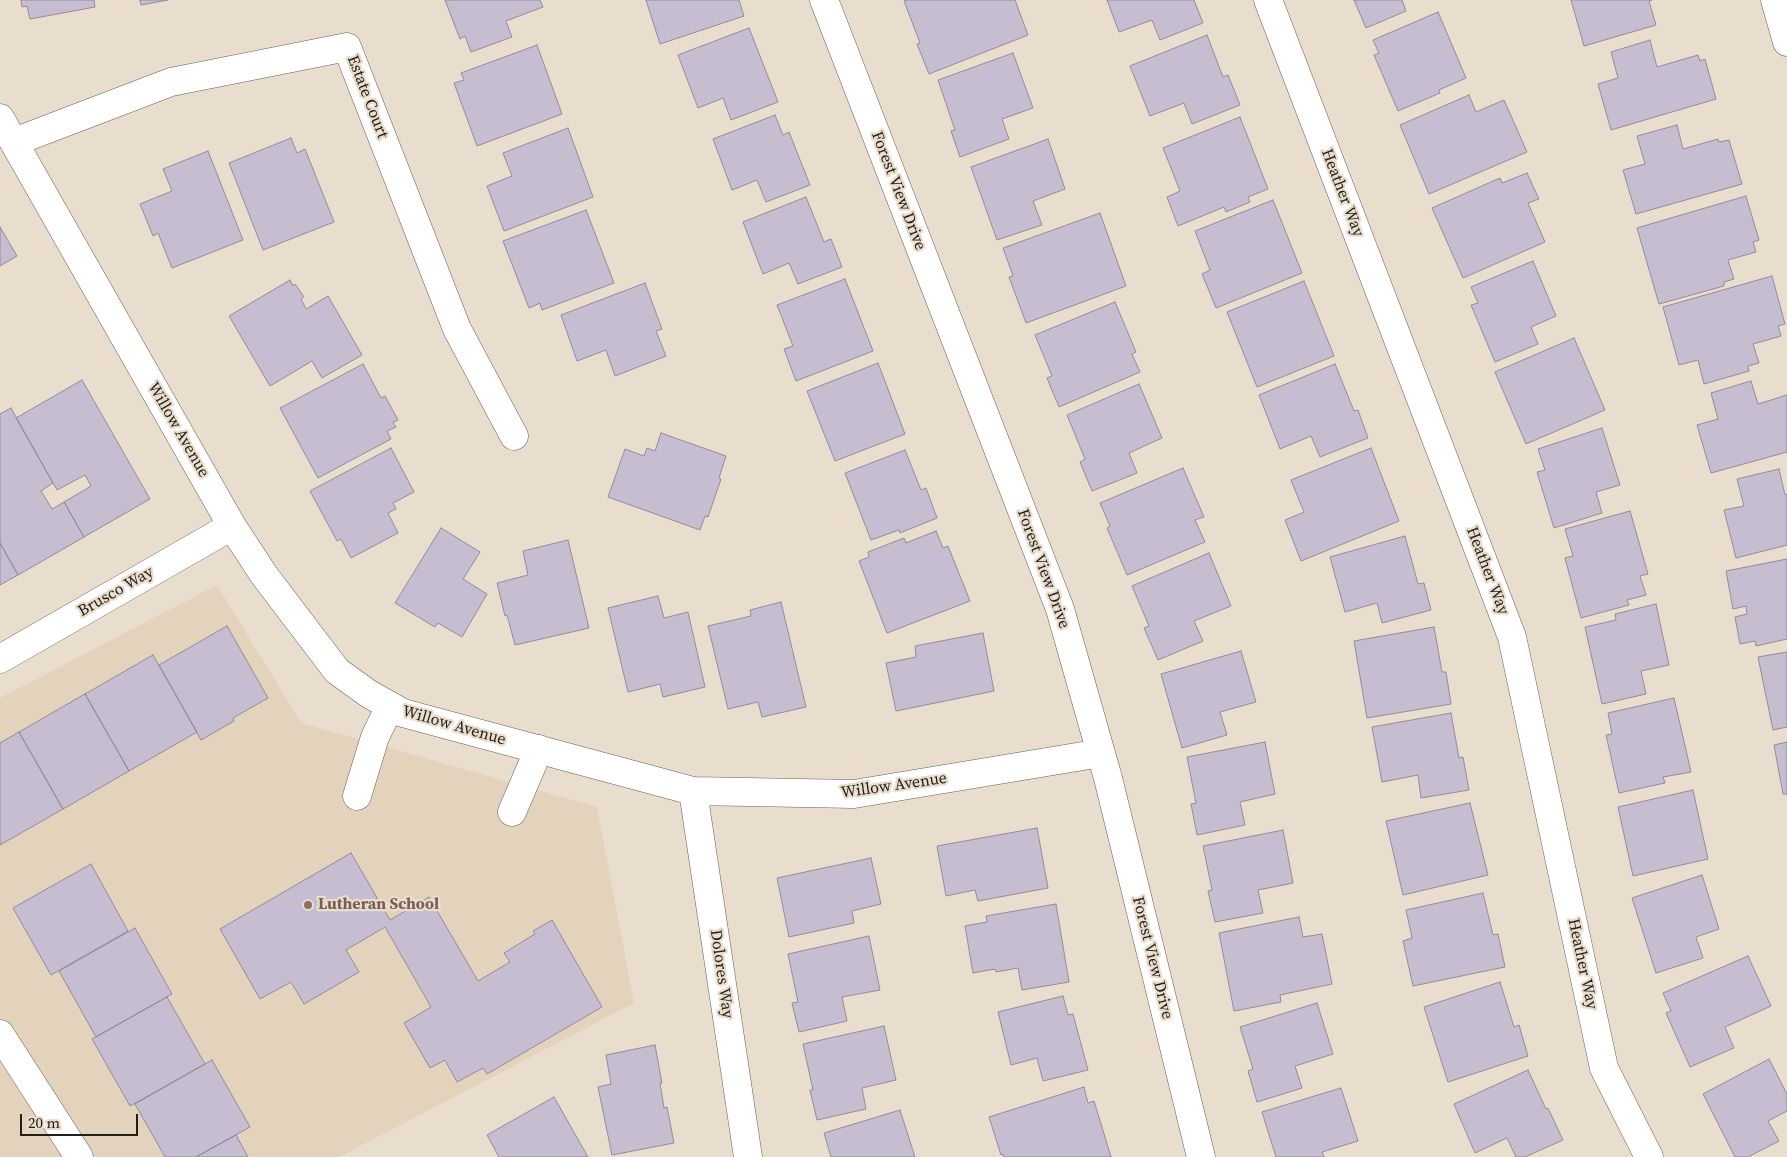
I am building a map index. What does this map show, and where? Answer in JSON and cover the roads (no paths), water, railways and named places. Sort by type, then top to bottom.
[{"type":"street","name":"Forest View Drive","points":[[824,0],[1060,609],[1101,753],[1201,1157]]},
{"type":"street","name":"Heather Way","points":[[1268,0],[1512,637],[1604,1068],[1649,1157]]},
{"type":"street","points":[[1775,0],[1787,42]]},
{"type":"street","name":"Estate Court","points":[[14,142],[171,82],[347,47],[457,329],[514,436]]},
{"type":"street","name":"Willow Avenue","points":[[0,118],[232,526],[264,575],[337,671],[369,694],[403,713],[693,791],[854,794],[1101,753]]},
{"type":"street","name":"Brusco Way","points":[[0,658],[232,526]]},
{"type":"street","points":[[357,796],[375,737],[390,706]]},
{"type":"street","points":[[512,812],[539,749]]},
{"type":"street","name":"Dolores Way","points":[[693,791],[748,1157]]},
{"type":"street","points":[[0,1034],[78,1157]]},
{"type":"place","name":"Lutheran School","points":[[308,905]]}]
